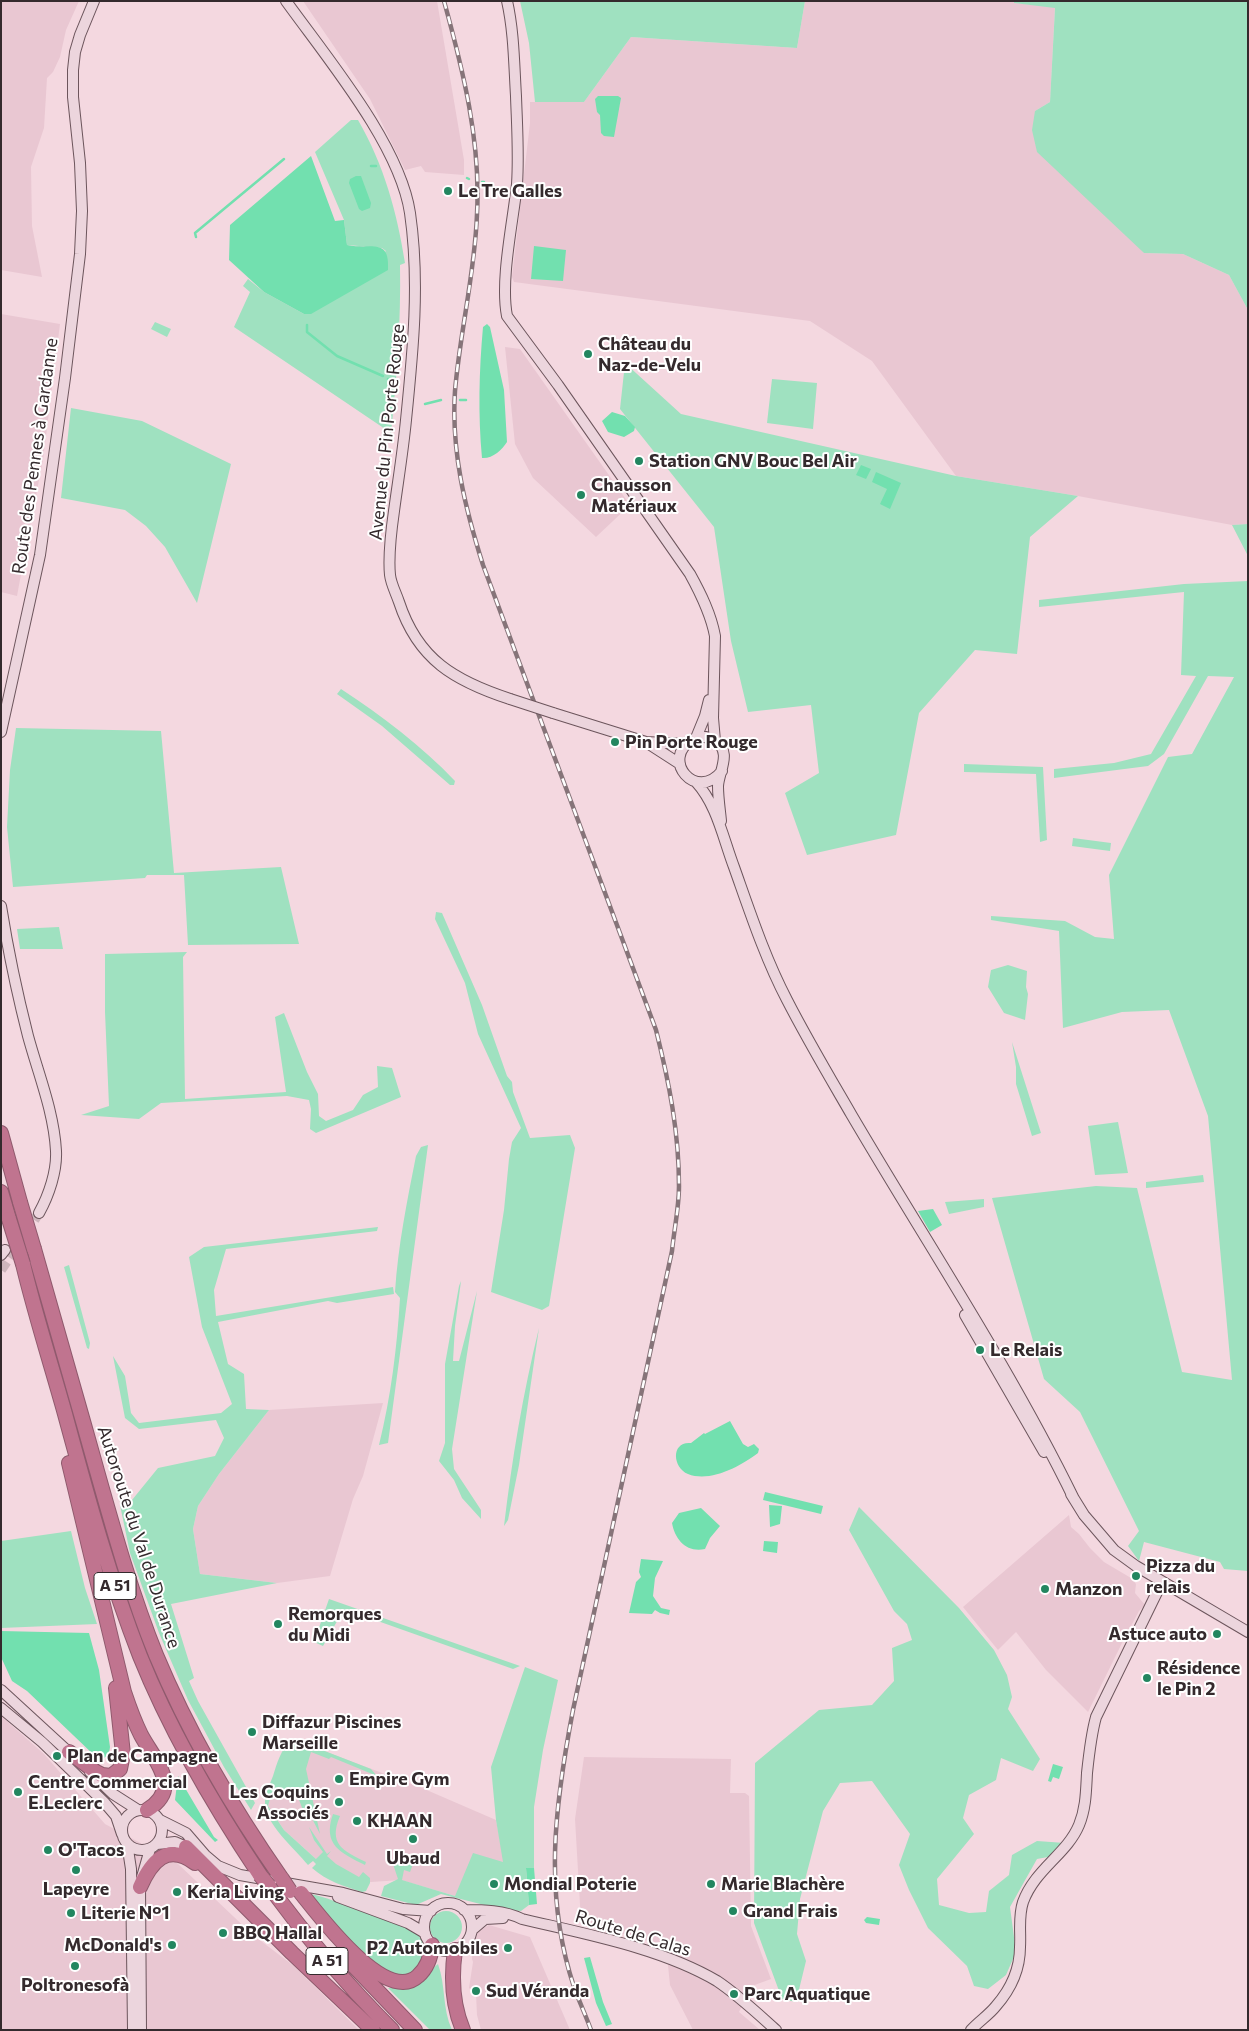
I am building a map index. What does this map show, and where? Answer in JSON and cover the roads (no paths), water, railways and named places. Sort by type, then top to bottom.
[{"type":"highway","name":"Autoroute du Val de Durance","points":[[1,1134],[115,1534],[146,1628],[174,1694],[227,1795],[245,1824],[291,1886],[366,1979],[415,2030]]},
{"type":"highway","name":"Autoroute du Val de Durance","points":[[1,1192],[105,1554],[140,1656],[168,1718],[230,1829],[260,1874],[315,1947],[392,2030]]},
{"type":"highway","points":[[24,1270],[121,1682],[127,1703],[161,1768],[165,1780],[162,1795],[154,1805],[142,1810]]},
{"type":"highway","points":[[69,1752],[96,1772],[106,1776],[118,1772],[122,1764],[123,1754],[116,1682],[104,1611]]},
{"type":"highway","points":[[186,1846],[292,1953],[373,2030]]},
{"type":"highway","points":[[140,1888],[155,1861],[163,1856],[173,1854],[185,1856],[212,1874]]},
{"type":"highway","points":[[291,1886],[358,1958],[372,1970],[386,1978],[403,1982],[416,1978],[426,1966],[428,1939]]},
{"type":"highway","points":[[455,1950],[452,1987],[458,2018],[463,2030]]},
{"type":"main road","name":"Route des Pennes à Gardanne","points":[[1,732],[40,555],[50,491],[80,254],[81,183],[73,97],[73,70],[75,52],[80,35],[94,1]]},
{"type":"main road","name":"Avenue du Pin Porte Rouge","points":[[286,1],[362,108],[378,135],[402,178],[410,213],[416,281],[416,316],[406,421],[392,528],[390,576],[406,623],[422,647],[451,674],[478,688],[646,742],[686,744]]},
{"type":"main road","points":[[507,1],[514,58],[519,146],[505,304],[508,316],[690,574],[713,624],[716,648],[713,718],[715,741]]},
{"type":"main road","points":[[696,738],[705,716],[715,674]]},
{"type":"main road","points":[[721,828],[718,785],[725,758],[721,747],[715,741],[704,737],[696,738],[686,744],[680,754],[680,764],[686,777],[696,782],[706,796],[721,828],[739,882],[776,978],[802,1029],[850,1112],[985,1334],[1045,1440],[1074,1499],[1084,1515],[1114,1550],[1162,1582],[1248,1632]]},
{"type":"main road","name":"Avenue du Pin Porte Rouge","points":[[646,742],[680,764]]},
{"type":"main road","points":[[696,782],[711,781],[722,771]]},
{"type":"main road","points":[[1,906],[8,952],[38,1071],[49,1133],[50,1156],[46,1182],[38,1210]]},
{"type":"main road","points":[[971,2030],[996,2006],[1009,1987],[1018,1967],[1020,1920],[1023,1902],[1033,1882],[1048,1863],[1064,1848],[1078,1827],[1086,1802],[1091,1734],[1096,1717],[1162,1582]]},
{"type":"main road","points":[[1,1690],[113,1794],[142,1810],[154,1813],[160,1820],[163,1828],[162,1836],[154,1846],[141,1875],[142,2030]]},
{"type":"main road","points":[[1,1708],[42,1742],[104,1802],[116,1816],[124,1839],[134,1848],[142,1850],[174,1842],[186,1846],[204,1855],[218,1866],[240,1875],[316,1890],[344,1893],[403,1909],[430,1911]]},
{"type":"main road","points":[[133,2030],[131,1869],[122,1826],[125,1819],[131,1813],[142,1810]]},
{"type":"main road","points":[[160,1820],[186,1833],[204,1855]]},
{"type":"main road","points":[[316,1890],[400,1920],[441,1950],[455,1950],[464,1945],[472,1930],[470,1918],[458,1906],[440,1905],[430,1911],[426,1919],[428,1939]]},
{"type":"main road","name":"Route de Calas","points":[[464,1910],[495,1911],[513,1914],[522,1919]]},
{"type":"main road","name":"Route de Calas","points":[[472,1930],[486,1919],[496,1917],[522,1919],[666,1957],[719,1982],[776,2030]]},
{"type":"waterway","points":[[196,237],[195,233],[284,159]]},
{"type":"waterway","points":[[371,166],[376,166]]},
{"type":"waterway","points":[[307,325],[307,332],[337,356],[383,376]]},
{"type":"waterway","points":[[388,379],[393,381]]},
{"type":"waterway","points":[[425,404],[441,400]]},
{"type":"waterway","points":[[460,400],[466,400]]},
{"type":"tunnel","points":[[1,1270],[39,1213]]},
{"type":"railway","points":[[444,1],[458,53],[469,106],[478,187],[476,236],[460,346],[454,413],[457,457],[465,501],[483,565],[656,1030],[669,1088],[679,1166],[679,1194],[672,1251],[573,1710],[557,1814],[555,1883],[558,1918],[564,1952],[574,1987],[591,2030]]},
{"type":"place","name":"Le Tre Galles","points":[[448,191]]},
{"type":"place","name":"Château du Naz-de-Velu","points":[[588,354]]},
{"type":"place","name":"Station GNV Bouc Bel Air","points":[[639,461]]},
{"type":"place","name":"Chausson Matériaux","points":[[581,495]]},
{"type":"place","name":"Pin Porte Rouge","points":[[615,742]]},
{"type":"place","name":"Le Relais","points":[[980,1350]]},
{"type":"place","name":"Pizza du relais","points":[[1136,1576]]},
{"type":"place","name":"Manzon","points":[[1045,1589]]},
{"type":"place","name":"Remorques du Midi","points":[[278,1624]]},
{"type":"place","name":"Astuce auto","points":[[1217,1634]]},
{"type":"place","name":"Résidence le Pin 2","points":[[1147,1678]]},
{"type":"place","name":"Diffazur Piscines Marseille","points":[[252,1732]]},
{"type":"place","name":"Plan de Campagne","points":[[57,1756]]},
{"type":"place","name":"Empire Gym","points":[[339,1779]]},
{"type":"place","name":"Centre Commercial E.Leclerc","points":[[18,1792]]},
{"type":"place","name":"Les Coquins Associés","points":[[339,1802]]},
{"type":"place","name":"KHAAN","points":[[357,1821]]},
{"type":"place","name":"Ubaud","points":[[413,1839]]},
{"type":"place","name":"O'Tacos","points":[[48,1850]]},
{"type":"place","name":"Lapeyre","points":[[76,1870]]},
{"type":"place","name":"Mondial Poterie","points":[[494,1884]]},
{"type":"place","name":"Marie Blachère","points":[[711,1884]]},
{"type":"place","name":"Keria Living","points":[[177,1892]]},
{"type":"place","name":"Grand Frais","points":[[733,1911]]},
{"type":"place","name":"Literie N°1","points":[[71,1913]]},
{"type":"place","name":"BBQ Hallal","points":[[223,1933]]},
{"type":"place","name":"McDonald's","points":[[172,1945]]},
{"type":"place","name":"P2 Automobiles","points":[[508,1948]]},
{"type":"place","name":"Poltronesofà","points":[[75,1966]]},
{"type":"place","name":"Sud Véranda","points":[[476,1991]]},
{"type":"place","name":"Parc Aquatique","points":[[734,1994]]}]
